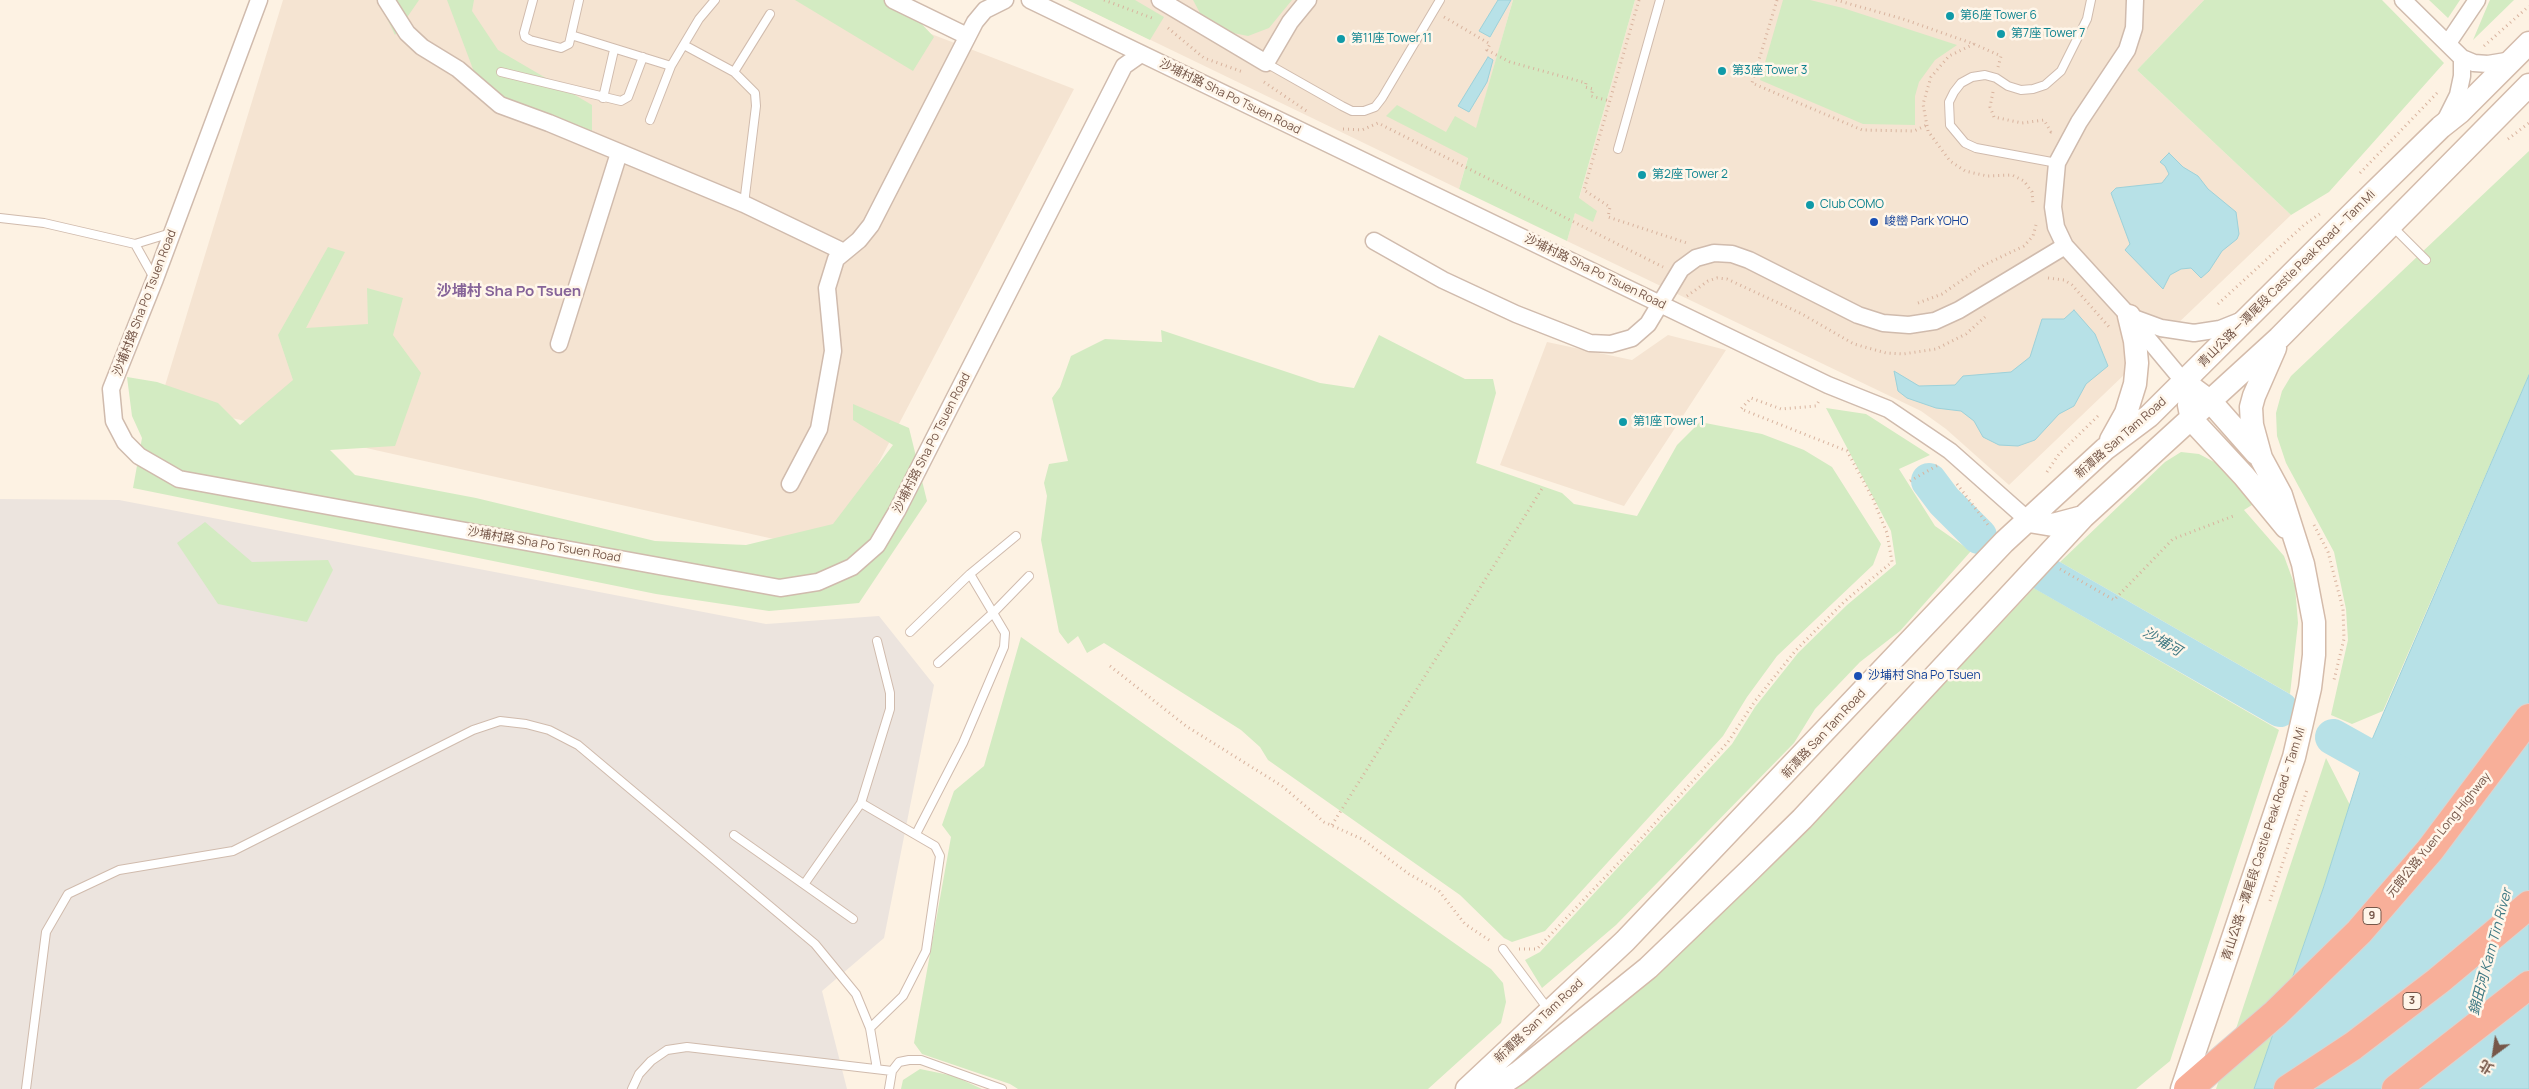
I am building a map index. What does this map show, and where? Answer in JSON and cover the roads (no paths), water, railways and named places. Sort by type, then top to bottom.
[{"type":"highway","name":"元朗公路 Yuen Long Highway","points":[[2188,1089],[2276,1013],[2358,932],[2430,850],[2529,718]]},
{"type":"highway","name":"3","points":[[2288,1089],[2352,1046],[2438,981],[2529,905]]},
{"type":"highway","points":[[2396,1089],[2529,985]]},
{"type":"street","name":"沙埔村路 Sha Po Tsuen Road","points":[[259,0],[155,279],[112,388],[114,421],[124,442],[139,456],[179,479],[780,588],[818,582],[852,567],[877,545],[902,503],[1124,66],[1140,54]]},
{"type":"street","points":[[386,0],[407,33],[422,47],[458,69],[494,102],[744,204],[844,252]]},
{"type":"street","points":[[893,0],[968,36]]},
{"type":"street","points":[[790,484],[819,429],[833,351],[827,288],[836,259],[871,224],[968,36],[985,10],[1005,0]]},
{"type":"street","name":"沙埔村路 Sha Po Tsuen Road","points":[[1030,0],[1828,385],[1888,409],[1946,457],[2029,521]]},
{"type":"street","points":[[1168,2],[1266,63],[1290,22],[1308,0]]},
{"type":"street","points":[[2135,0],[2134,28],[2127,50],[2079,122],[2057,163],[2053,207],[2056,227],[2065,246],[2129,316],[2184,382],[2211,402],[2261,458]]},
{"type":"street","points":[[2403,0],[2448,43],[2464,62],[2488,64],[2520,52]]},
{"type":"street","points":[[2448,43],[2477,0]]},
{"type":"street","name":"青山公路－潭尾段 Castle Peak Road – Tam Mi","points":[[2184,382],[2244,320],[2520,52]]},
{"type":"street","points":[[2441,127],[2458,95],[2464,62]]},
{"type":"street","name":"青山公路－潭尾段 Castle Peak Road – Tam Mi","points":[[2182,1089],[2294,757],[2310,688],[2314,655],[2314,622],[2303,564],[2282,495],[2261,458],[2252,425],[2251,407],[2279,338],[2524,90]]},
{"type":"street","points":[[559,344],[619,152]]},
{"type":"street","points":[[1374,241],[1443,280],[1500,306],[1590,343],[1612,344],[1632,338],[1648,324],[1681,269],[1696,258],[1714,252],[1732,254],[1858,315],[1883,323],[1909,325],[1935,321],[1959,310],[2065,246]]},
{"type":"street","points":[[2129,316],[2161,328],[2194,333],[2220,329],[2244,320]]},
{"type":"street","points":[[2105,449],[2126,413],[2132,398],[2137,363],[2135,341],[2129,316]]},
{"type":"street","name":"新潭路 San Tam Road","points":[[1494,1089],[1518,1073],[1648,968],[1802,819],[2083,517],[2192,420],[2279,338]]},
{"type":"street","points":[[2184,382],[2192,420]]},
{"type":"street","name":"新潭路 San Tam Road","points":[[1466,1089],[1625,941],[2004,542],[2105,449],[2149,416],[2184,382]]},
{"type":"street","name":"青山公路－潭尾段 Castle Peak Road – Tam Mi","points":[[2192,420],[2244,476],[2293,535]]},
{"type":"street","points":[[2029,521],[2053,525],[2083,517]]},
{"type":"lane","points":[[533,0],[524,32],[525,37],[560,48],[569,44],[579,0]]},
{"type":"lane","points":[[650,120],[672,66],[699,19],[715,0]]},
{"type":"lane","points":[[1266,63],[1352,111],[1364,111],[1374,107],[1382,98],[1440,0]]},
{"type":"lane","points":[[1618,149],[1660,0]]},
{"type":"lane","points":[[2057,163],[1976,148],[1965,143],[1950,126],[1949,102],[1961,83],[1972,77],[1985,75],[1996,78],[2008,86],[2020,90],[2033,89],[2054,78],[2061,71],[2087,19],[2091,9],[2091,0]]},
{"type":"lane","points":[[734,72],[770,14]]},
{"type":"lane","points":[[571,35],[614,50],[672,66]]},
{"type":"lane","points":[[684,45],[734,72],[755,93],[744,204]]},
{"type":"lane","points":[[603,98],[614,50]]},
{"type":"lane","points":[[501,72],[621,101],[628,97],[643,58]]},
{"type":"lane","points":[[0,218],[44,223],[135,244],[172,233]]},
{"type":"lane","points":[[2392,225],[2426,260]]},
{"type":"lane","points":[[135,244],[155,279]]},
{"type":"lane","points":[[910,632],[970,574],[1016,536]]},
{"type":"lane","points":[[916,834],[963,743],[1004,647],[1005,633],[970,574]]},
{"type":"lane","points":[[938,663],[993,613],[1029,576]]},
{"type":"lane","points":[[805,883],[861,803],[890,710],[890,692],[877,641]]},
{"type":"lane","points":[[26,1089],[46,932],[68,894],[119,870],[233,851],[473,730],[500,721],[526,724],[548,730],[578,745],[815,944],[856,994],[870,1028],[877,1069]]},
{"type":"lane","points":[[861,803],[935,846],[940,856],[926,951],[903,996],[870,1028]]},
{"type":"lane","points":[[734,835],[854,919]]},
{"type":"lane","points":[[1502,949],[1550,1010]]},
{"type":"lane","points":[[632,1089],[639,1074],[651,1062],[667,1050],[687,1047],[892,1071]]},
{"type":"lane","points":[[889,1089],[892,1071],[899,1062],[921,1060],[1002,1089]]},
{"type":"water","points":[[1498,0],[1511,0],[1490,37],[1479,31]]},
{"type":"water","points":[[1488,57],[1493,60],[1487,82],[1469,112],[1458,106]]},
{"type":"water","points":[[2169,153],[2183,167],[2198,176],[2208,189],[2236,212],[2239,234],[2237,239],[2222,251],[2209,271],[2201,278],[2191,268],[2181,269],[2170,275],[2163,289],[2125,250],[2130,244],[2111,193],[2116,188],[2162,183],[2169,174],[2165,166],[2160,162]]},
{"type":"water","points":[[2074,310],[2095,334],[2108,366],[2086,384],[2074,406],[2059,414],[2035,440],[2018,446],[1999,445],[1983,437],[1974,421],[1961,411],[1936,408],[1907,398],[1898,391],[1894,371],[1919,386],[1955,385],[1963,376],[2011,372],[2030,357],[2042,319],[2064,319]]},
{"type":"water","name":"錦田河 Kam Tin River","points":[[2529,375],[2529,1089],[2254,1089],[2324,886],[2365,756]]},
{"type":"waterway","name":"沙埔河","points":[[1929,481],[1944,501],[1979,536]]},
{"type":"waterway","name":"沙埔河","points":[[2045,574],[2280,709]]},
{"type":"waterway","name":"沙埔河","points":[[2333,737],[2410,780]]},
{"type":"place","name":"第6座 Tower 6","points":[[1950,16]]},
{"type":"place","name":"第7座 Tower 7","points":[[2001,34]]},
{"type":"place","name":"第11座 Tower 11","points":[[1341,39]]},
{"type":"place","name":"第3座 Tower 3","points":[[1722,71]]},
{"type":"place","name":"第2座 Tower 2","points":[[1642,175]]},
{"type":"place","name":"Club COMO","points":[[1810,205]]},
{"type":"place","name":"峻巒 Park YOHO","points":[[1874,222]]},
{"type":"place","name":"第1座 Tower 1","points":[[1623,422]]},
{"type":"place","name":"沙埔村 Sha Po Tsuen","points":[[1858,676]]},
{"type":"district","name":"沙埔村 Sha Po Tsuen","points":[[509,292]]}]
